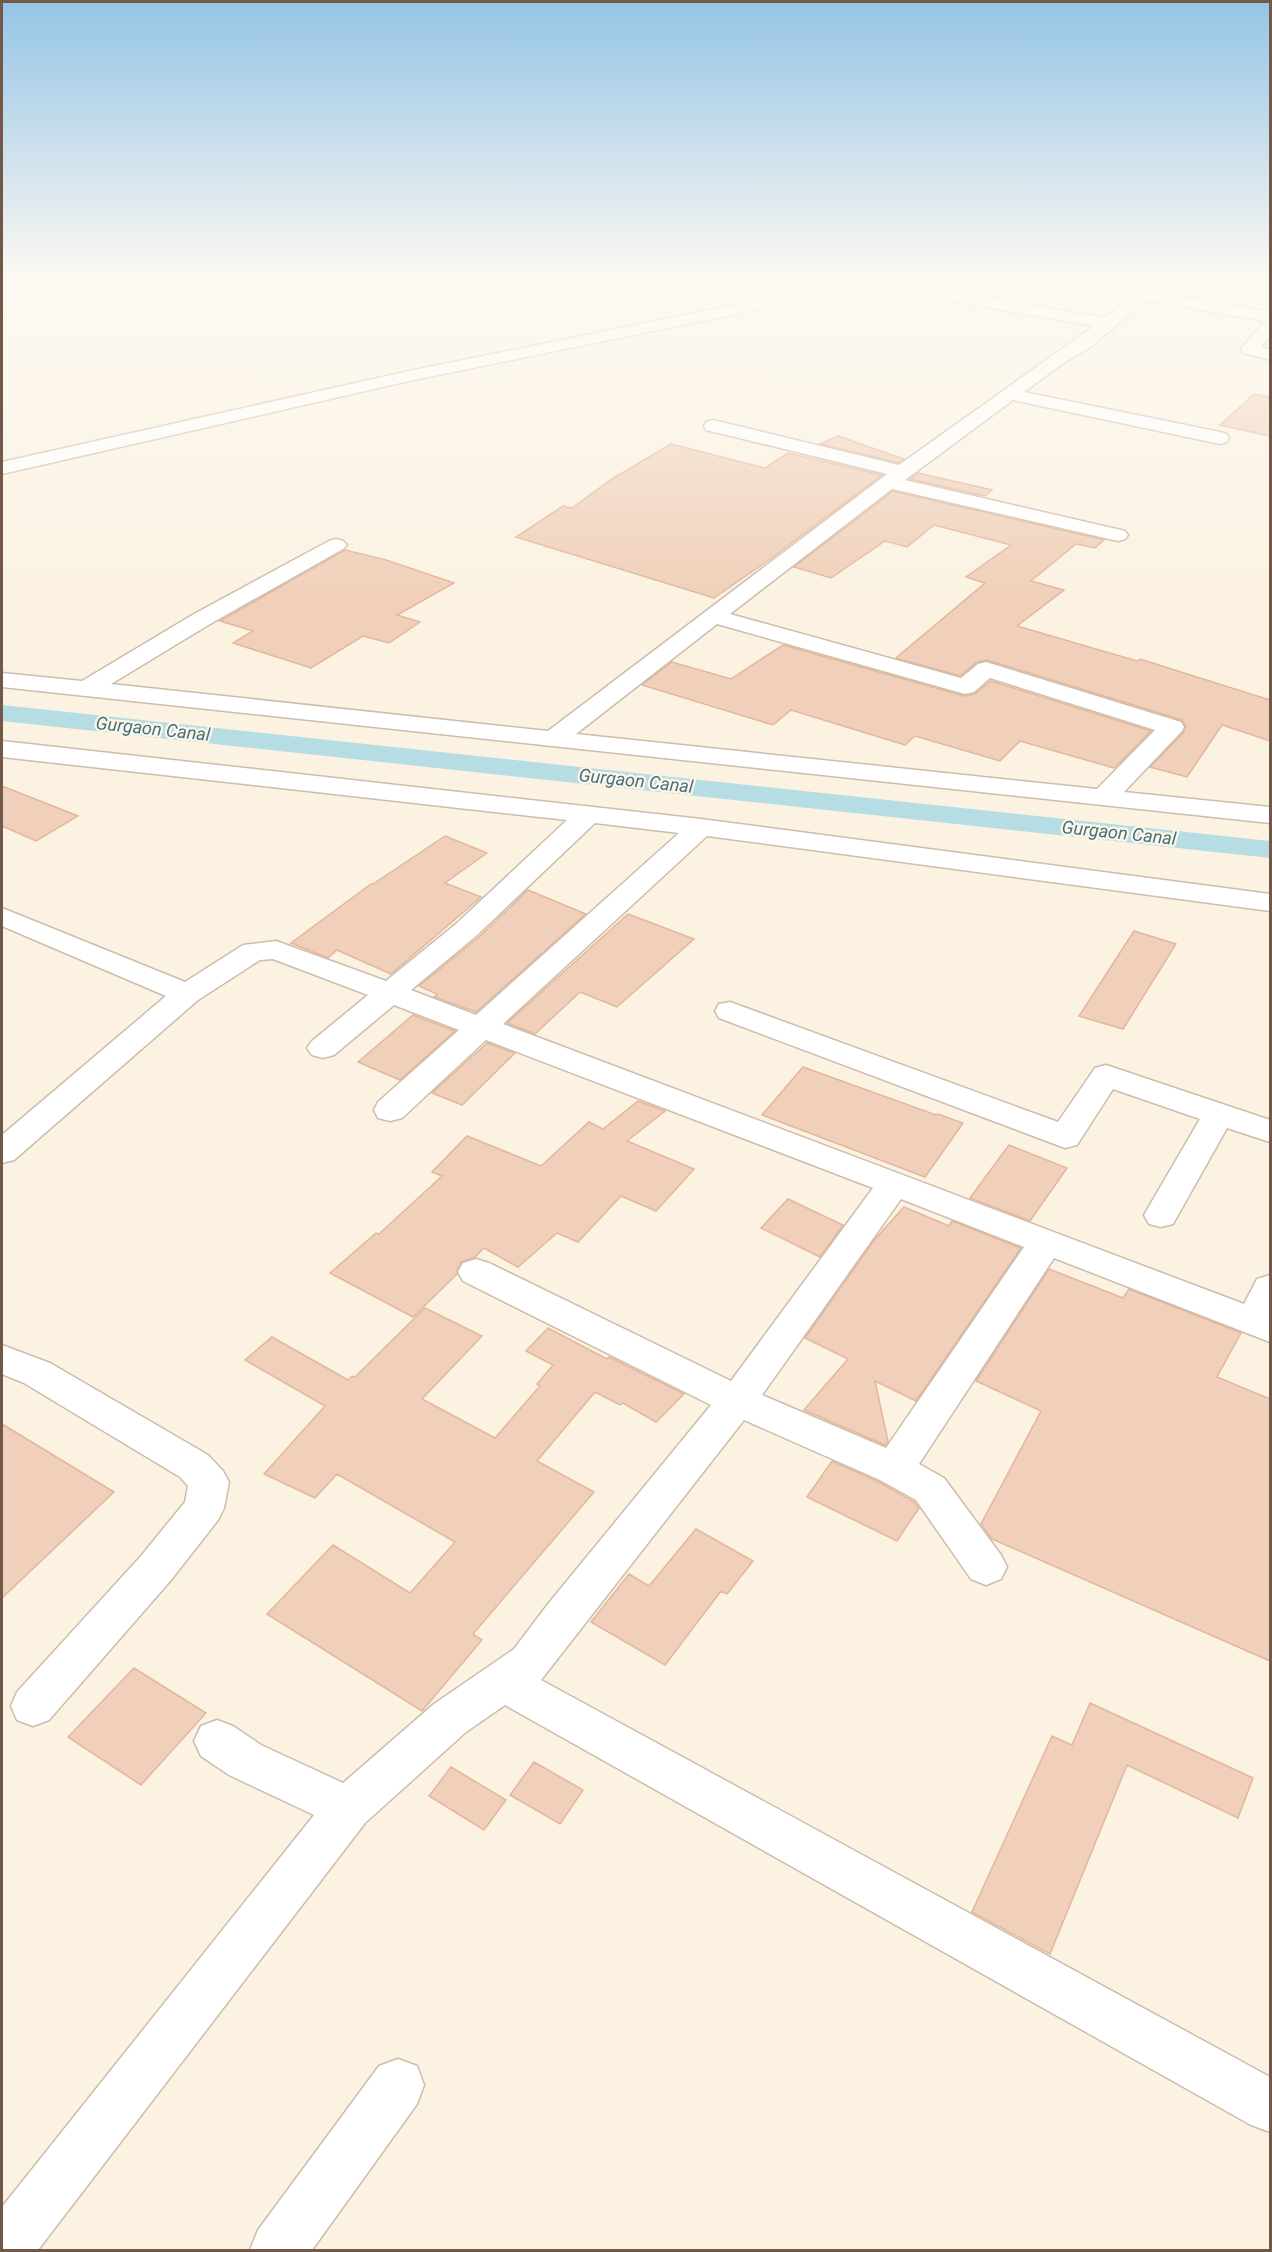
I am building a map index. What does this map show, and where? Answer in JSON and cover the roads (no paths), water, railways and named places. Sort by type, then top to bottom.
[{"type":"street","points":[[2,468],[371,384]]},
{"type":"street","points":[[553,739],[895,477],[1024,384]]},
{"type":"street","points":[[1009,394],[1220,438]]},
{"type":"street","points":[[713,426],[1118,536]]},
{"type":"street","points":[[86,689],[202,620],[336,545]]},
{"type":"street","points":[[713,616],[965,687],[986,669],[1172,727],[1104,797]]},
{"type":"street","points":[[2,680],[1270,815]]},
{"type":"street","points":[[2,749],[702,827],[1270,902]]},
{"type":"street","points":[[323,1048],[466,930],[588,815]]},
{"type":"street","points":[[390,1110],[702,827]]},
{"type":"street","points":[[2,916],[187,994]]},
{"type":"street","points":[[2,1152],[187,994],[253,951],[276,950],[1047,1241],[1262,1325],[1270,1288]]},
{"type":"street","points":[[730,1011],[1065,1137],[1106,1075],[1270,1131]]},
{"type":"street","points":[[1161,1215],[1219,1114]]},
{"type":"street","points":[[3,2250],[348,1808],[450,1718],[530,1663],[563,1617],[737,1401],[894,1183]]},
{"type":"street","points":[[894,1469],[1047,1241]]},
{"type":"street","points":[[476,1272],[737,1401],[894,1469],[930,1489],[986,1567]]},
{"type":"street","points":[[2,1359],[37,1373],[194,1466],[209,1482],[204,1508],[156,1568],[33,1706]]},
{"type":"street","points":[[503,1681],[1270,2106]]},
{"type":"street","points":[[217,1741],[245,1760],[348,1808]]},
{"type":"street","points":[[278,2250],[398,2085]]},
{"type":"waterway","name":"Gurgaon Canal","points":[[2,713],[1270,850]]}]
